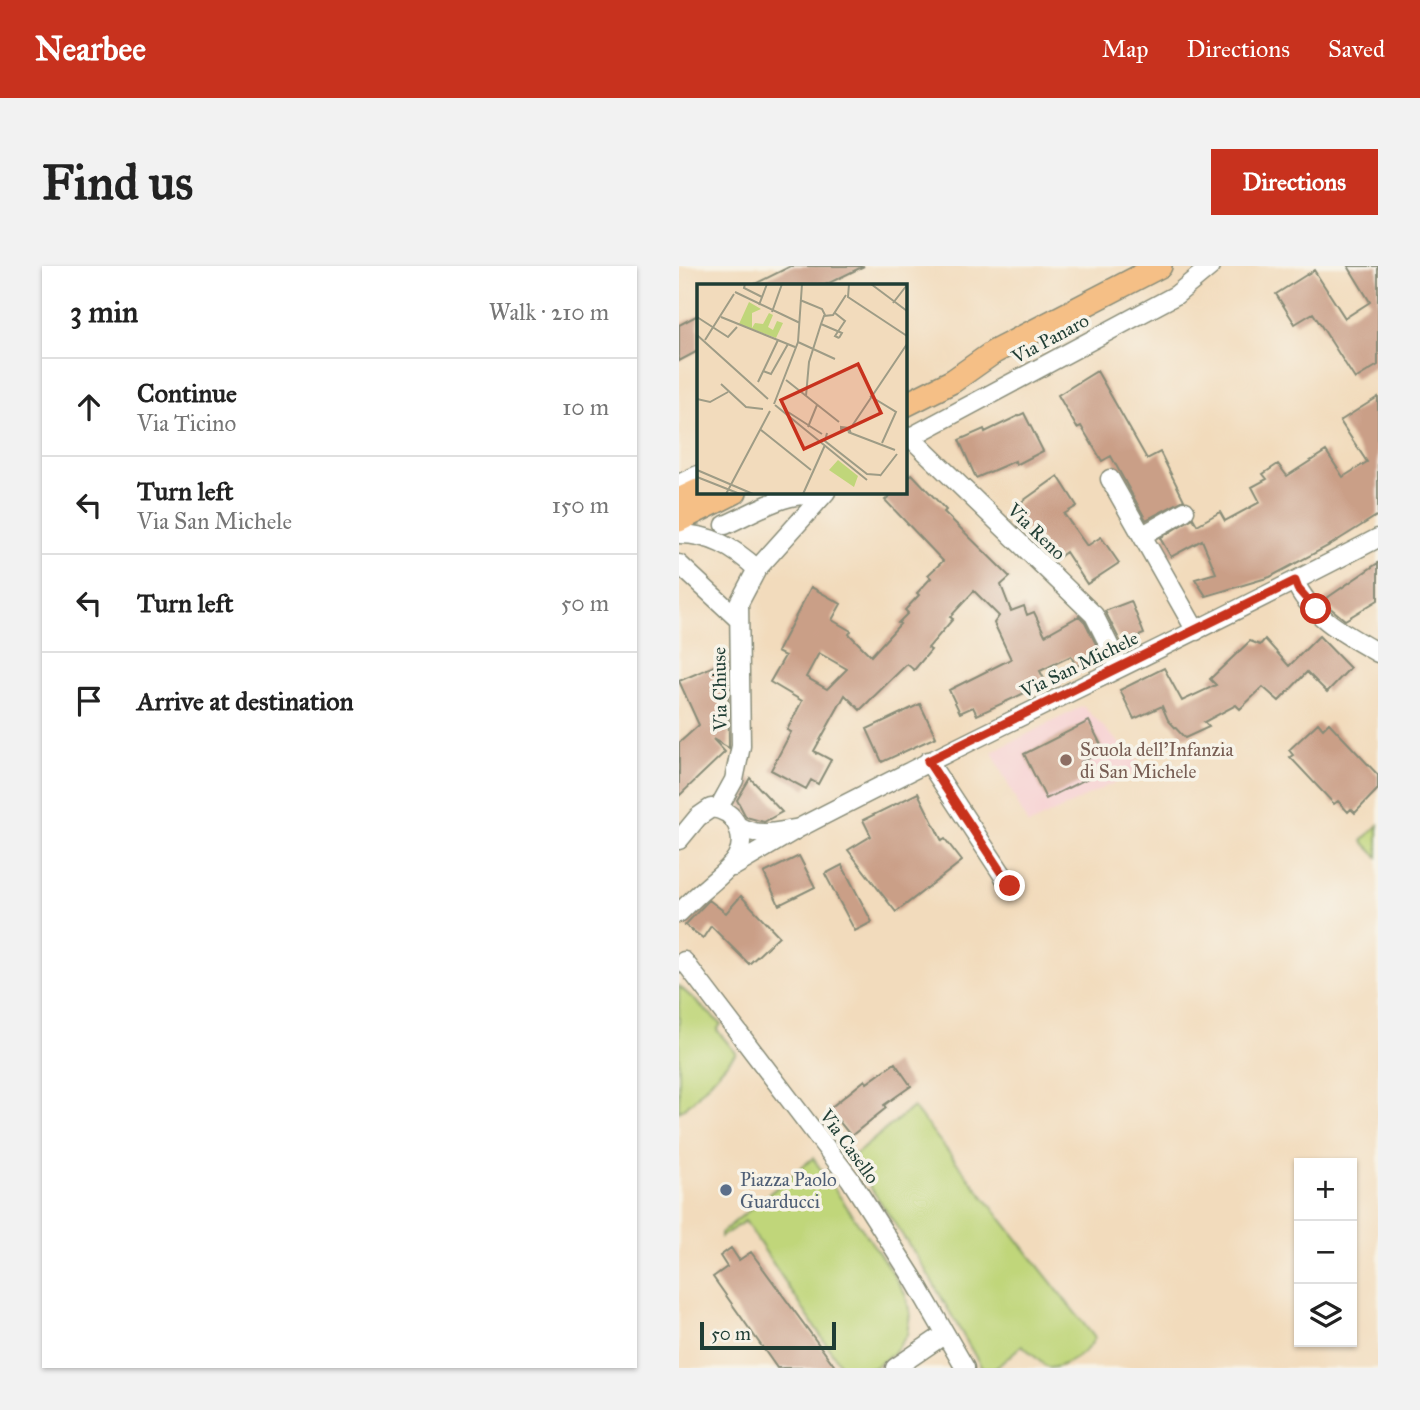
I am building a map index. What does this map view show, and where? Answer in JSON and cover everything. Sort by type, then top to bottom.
[{"type":"main road","points":[[907,404],[953,381],[993,352],[1156,267]]},
{"type":"main road","points":[[907,388],[944,369],[993,352]]},
{"type":"main road","points":[[679,500],[697,491]]},
{"type":"main road","points":[[679,520],[731,494]]},
{"type":"street","name":"Via Panaro","points":[[907,438],[1176,295],[1211,266]]},
{"type":"street","name":"Via Reno","points":[[907,438],[1094,615],[1120,667]]},
{"type":"street","points":[[679,484],[697,475]]},
{"type":"street","points":[[1110,480],[1196,631]]},
{"type":"street","points":[[725,525],[801,494]]},
{"type":"street","points":[[679,534],[723,543],[757,569],[824,494]]},
{"type":"street","points":[[1143,535],[1185,511]]},
{"type":"street","name":"Via San Michele","points":[[724,872],[799,828],[928,761],[1196,631],[1378,538]]},
{"type":"street","points":[[679,565],[738,619]]},
{"type":"street","name":"Via Chiuse","points":[[718,809],[734,780],[741,746],[738,619],[742,595],[757,569]]},
{"type":"street","points":[[1295,581],[1298,589],[1332,624],[1378,653]]},
{"type":"street","points":[[928,761],[1010,886]]},
{"type":"street","points":[[679,840],[704,812],[711,808],[733,818],[738,826],[741,842],[740,852],[731,867],[679,914]]},
{"type":"street","name":"Via San Michele","points":[[738,826],[754,834],[799,828]]},
{"type":"street","name":"Via Casello","points":[[681,955],[849,1179],[913,1278],[965,1368]]},
{"type":"street","points":[[895,1368],[945,1334]]},
{"type":"shaded area","name":"Scuola dell'Infanzia di San Michele","points":[[1083,706],[1144,768],[1028,825],[992,752]]},
{"type":"green space","points":[[1378,825],[1378,857],[1362,841]]},
{"type":"green space","points":[[679,986],[721,1024],[717,1030],[736,1053],[693,1101],[679,1112]]},
{"type":"green space","points":[[913,1107],[1095,1338],[1076,1358],[1050,1368],[1022,1345],[996,1368],[982,1368],[925,1269],[851,1158]]},
{"type":"green space","points":[[813,1158],[905,1294],[910,1313],[907,1335],[893,1354],[873,1368],[842,1368],[745,1221],[721,1237],[721,1233]]},
{"type":"building","points":[[791,266],[864,266],[827,284],[755,284]]},
{"type":"building","points":[[1348,266],[1378,266],[1378,365],[1355,379],[1313,313],[1295,324],[1276,294],[1314,270],[1345,318],[1370,302]]},
{"type":"building","points":[[697,316],[697,352],[679,361],[679,325]]},
{"type":"building","points":[[1097,371],[1147,459],[1160,452],[1184,500],[1146,520],[1111,456],[1102,461],[1081,426],[1077,428],[1058,395]]},
{"type":"building","points":[[1378,397],[1378,515],[1330,545],[1270,577],[1206,596],[1195,579],[1216,573],[1202,540],[1171,557],[1160,538],[1193,518],[1197,525],[1220,512],[1225,521],[1260,502],[1252,487],[1267,479],[1263,474],[1278,464],[1287,476],[1326,451],[1343,477],[1367,462],[1340,421]]},
{"type":"building","points":[[1024,413],[1043,451],[1016,465],[1015,461],[976,478],[959,440],[984,429],[985,432]]},
{"type":"building","points":[[912,474],[946,510],[944,512],[1010,577],[1001,585],[1011,611],[1024,606],[1027,615],[1034,612],[1045,635],[1079,616],[1085,622],[1100,652],[1076,666],[1071,656],[1040,671],[1046,683],[977,715],[973,707],[960,713],[949,690],[1011,659],[994,623],[999,616],[974,591],[950,617],[953,619],[928,648],[931,650],[914,670],[907,664],[860,710],[845,695],[814,751],[817,753],[815,754],[831,760],[818,784],[811,780],[806,789],[771,770],[791,732],[787,730],[802,701],[770,682],[785,656],[777,652],[811,587],[841,604],[832,620],[851,631],[849,634],[871,656],[900,624],[898,623],[908,613],[905,610],[931,578],[928,575],[943,561],[885,500],[892,494],[907,494],[907,479]],"holes":[[[819,653],[847,669],[827,689],[806,677]]]},
{"type":"building","points":[[1058,476],[1077,506],[1064,514],[1087,546],[1101,537],[1119,563],[1087,584],[1066,552],[1054,561],[1035,533],[1031,536],[1013,508]]},
{"type":"building","points":[[1378,563],[1378,600],[1345,620],[1328,606],[1324,600]]},
{"type":"building","points":[[1131,601],[1144,634],[1121,643],[1105,611]]},
{"type":"building","points":[[1319,636],[1350,668],[1327,692],[1307,672],[1279,701],[1263,687],[1240,709],[1236,705],[1204,722],[1209,727],[1185,738],[1168,720],[1162,706],[1134,719],[1120,690],[1164,668],[1182,701],[1216,685],[1210,679],[1250,641],[1260,645],[1265,639],[1289,666]]},
{"type":"building","points":[[728,660],[729,748],[713,739],[725,752],[679,796],[679,743],[699,725],[679,681]]},
{"type":"building","points":[[920,704],[936,737],[882,762],[867,729]]},
{"type":"building","points":[[1089,721],[1104,751],[1081,762],[1088,778],[1046,799],[1024,754]]},
{"type":"building","points":[[1318,723],[1323,729],[1329,723],[1378,775],[1378,789],[1355,813],[1351,809],[1348,812],[1338,801],[1334,804],[1290,757],[1293,755],[1289,750]]},
{"type":"building","points":[[750,778],[782,812],[764,822],[746,817],[737,800]]},
{"type":"building","points":[[918,793],[942,841],[945,839],[962,861],[896,912],[848,850],[871,836],[863,820]]},
{"type":"building","points":[[799,856],[815,887],[779,905],[764,873]]},
{"type":"building","points":[[842,865],[872,922],[855,931],[825,874]]},
{"type":"building","points":[[741,896],[779,936],[749,964],[711,926],[703,938],[685,925],[709,900],[726,913]]},
{"type":"building","points":[[895,1063],[911,1086],[884,1105],[886,1108],[851,1136],[829,1109],[865,1080],[867,1083]]},
{"type":"building","points":[[731,1248],[739,1260],[751,1252],[836,1368],[777,1368],[713,1277],[727,1267],[720,1256]]},
{"type":"place","name":"Scuola dell'Infanzia di San Michele","points":[[1066,760]]},
{"type":"place","name":"Piazza Paolo Guarducci","points":[[726,1190]]},
{"type":"route","points":[[1010,886],[928,761],[1295,581],[1298,589],[1316,609]]}]
